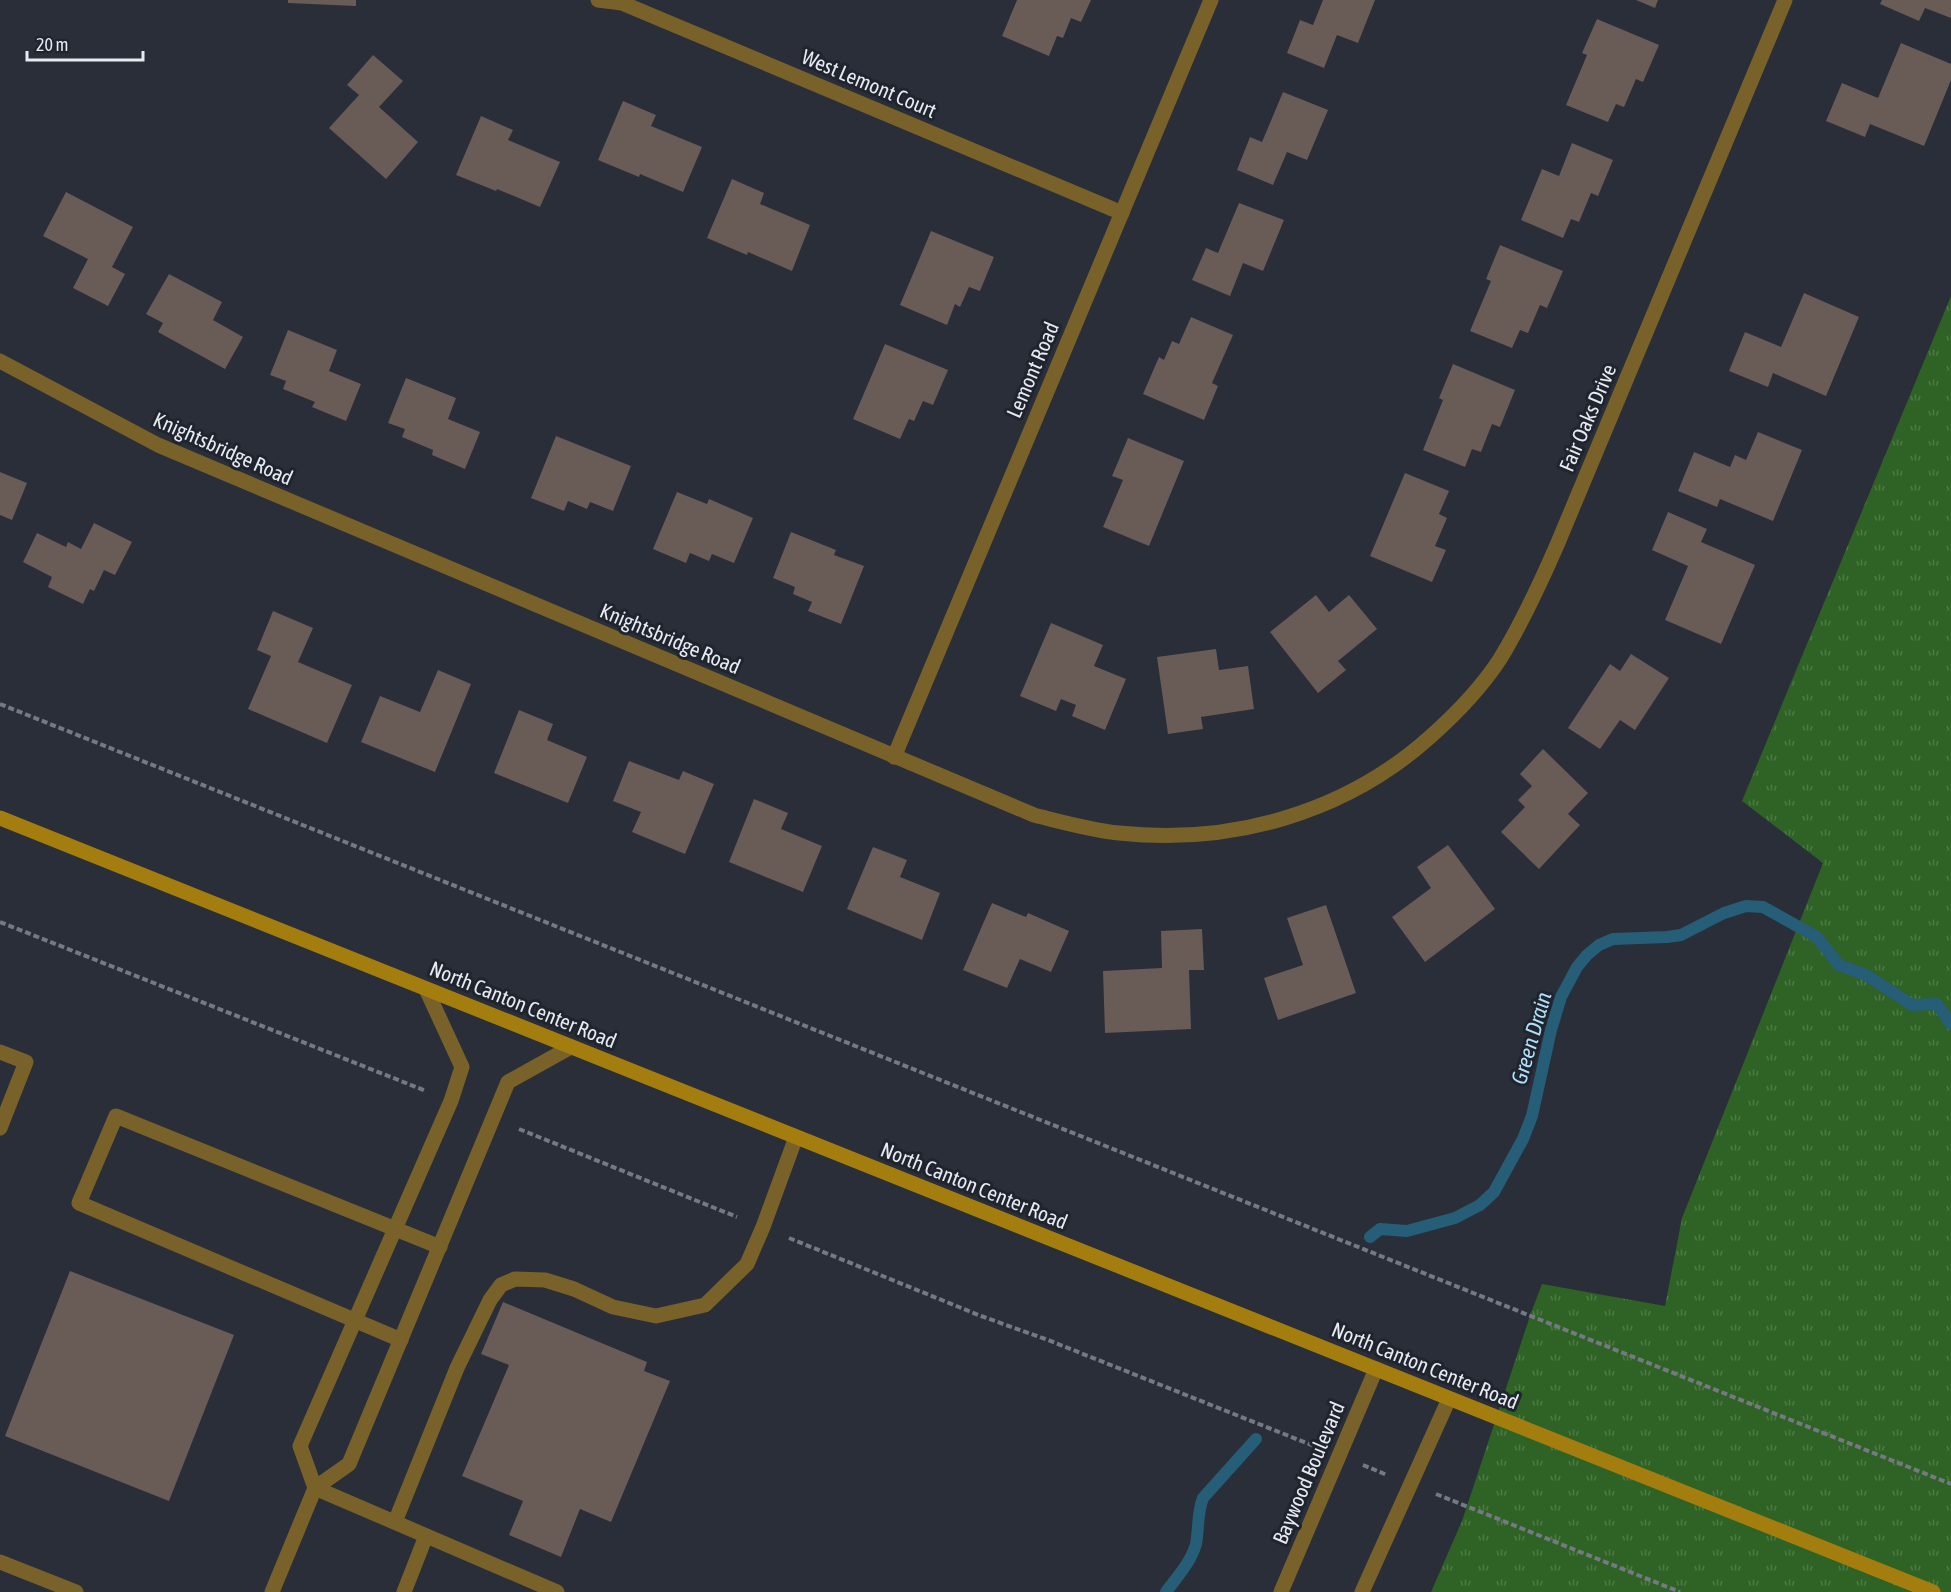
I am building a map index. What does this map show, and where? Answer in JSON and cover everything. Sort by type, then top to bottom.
[{"type":"main road","name":"North Canton Center Road","points":[[0,818],[1933,1592]]},
{"type":"street","name":"West Lemont Court","points":[[598,0],[621,3],[1122,213]]},
{"type":"street","name":"Lemont Road","points":[[894,757],[1211,0]]},
{"type":"street","name":"Fair Oaks Drive","points":[[1348,793],[1384,772],[1418,748],[1448,721],[1474,693],[1499,660],[1531,603],[1785,0]]},
{"type":"street","name":"Knightsbridge Road","points":[[0,361],[158,445],[1035,815],[1076,826],[1117,833],[1158,836],[1227,832],[1272,823],[1311,810],[1348,793]]},
{"type":"street","points":[[426,989],[462,1068],[451,1101],[300,1446],[315,1488],[426,1536],[523,1585],[557,1592]]},
{"type":"street","points":[[272,1592],[315,1488],[350,1464],[508,1082],[571,1047]]},
{"type":"street","points":[[0,1052],[26,1062],[0,1128]]},
{"type":"street","points":[[401,1340],[80,1203],[116,1116],[440,1246]]},
{"type":"street","points":[[395,1522],[457,1368],[490,1300],[501,1285],[515,1279],[545,1280],[574,1289],[614,1307],[656,1316],[705,1305],[747,1264],[796,1137]]},
{"type":"street","name":"Baywood Boulevard","points":[[1281,1592],[1376,1370]]},
{"type":"street","points":[[1362,1592],[1449,1399]]},
{"type":"street","points":[[404,1592],[426,1536]]},
{"type":"street","points":[[0,1562],[76,1592]]},
{"type":"path","points":[[0,704],[1951,1484]]},
{"type":"path","points":[[0,922],[451,1101]]},
{"type":"path","points":[[494,1119],[981,1316],[1680,1592]]},
{"type":"green space","points":[[1951,296],[1951,1592],[1431,1592],[1462,1521],[1542,1284],[1665,1306],[1682,1218],[1823,863],[1742,801]]},
{"type":"building","points":[[288,0],[356,0],[356,6],[288,3]]},
{"type":"building","points":[[1017,0],[1091,0],[1081,22],[1071,18],[1063,38],[1057,36],[1049,56],[1002,36]]},
{"type":"building","points":[[1323,0],[1375,0],[1358,43],[1337,35],[1324,68],[1287,53],[1300,20],[1313,25]]},
{"type":"building","points":[[1636,0],[1658,0],[1655,8]]},
{"type":"building","points":[[1882,0],[1951,0],[1951,18],[1925,8],[1919,21],[1880,4]]},
{"type":"building","points":[[1597,19],[1659,45],[1643,82],[1636,79],[1624,107],[1616,104],[1608,122],[1566,105],[1587,55],[1582,53]]},
{"type":"building","points":[[1901,43],[1951,64],[1951,80],[1924,146],[1870,124],[1865,137],[1826,121],[1842,83],[1878,98]]},
{"type":"building","points":[[373,55],[403,81],[379,107],[418,142],[386,179],[329,128],[359,95],[347,85]]},
{"type":"building","points":[[1283,92],[1328,110],[1307,160],[1287,152],[1273,185],[1237,170],[1250,137],[1262,142]]},
{"type":"building","points":[[623,101],[656,115],[651,126],[702,147],[683,192],[598,160]]},
{"type":"building","points":[[481,116],[513,130],[508,140],[560,162],[540,207],[456,175]]},
{"type":"building","points":[[1572,143],[1613,160],[1598,196],[1591,193],[1579,222],[1571,219],[1563,238],[1521,220],[1542,169],[1559,176]]},
{"type":"building","points":[[732,179],[764,193],[760,204],[810,225],[792,271],[707,238]]},
{"type":"building","points":[[66,192],[133,227],[112,267],[125,274],[108,306],[73,288],[88,259],[43,236]]},
{"type":"building","points":[[1239,203],[1284,220],[1263,271],[1243,263],[1230,296],[1192,280],[1206,248],[1218,253]]},
{"type":"building","points":[[931,231],[994,257],[980,291],[969,287],[960,307],[955,304],[947,325],[900,305]]},
{"type":"building","points":[[1500,245],[1563,271],[1547,308],[1540,305],[1528,333],[1520,330],[1512,348],[1470,331],[1491,281],[1486,279]]},
{"type":"building","points":[[169,274],[222,302],[213,320],[243,337],[225,369],[158,332],[163,323],[146,314]]},
{"type":"building","points":[[1804,293],[1859,317],[1826,396],[1773,373],[1768,387],[1729,371],[1745,332],[1781,347]]},
{"type":"building","points":[[1191,317],[1233,335],[1212,383],[1218,386],[1204,420],[1143,394],[1159,357],[1164,360],[1172,341],[1179,344]]},
{"type":"building","points":[[288,330],[337,350],[329,371],[361,384],[346,421],[312,407],[315,402],[283,389],[286,381],[270,375]]},
{"type":"building","points":[[885,344],[948,370],[933,405],[923,401],[914,421],[909,419],[900,439],[853,419]]},
{"type":"building","points":[[1453,364],[1515,390],[1500,427],[1492,424],[1481,452],[1472,449],[1465,467],[1423,450],[1443,400],[1439,398]]},
{"type":"building","points":[[406,378],[456,398],[448,419],[480,432],[465,469],[432,455],[433,450],[402,437],[405,429],[388,423]]},
{"type":"building","points":[[1758,432],[1802,450],[1773,521],[1720,499],[1717,507],[1678,491],[1694,452],[1730,467],[1735,455],[1746,460]]},
{"type":"building","points":[[556,436],[631,466],[613,511],[590,502],[587,509],[568,501],[564,511],[531,498]]},
{"type":"building","points":[[1128,438],[1184,461],[1149,546],[1103,527],[1123,480],[1112,476]]},
{"type":"building","points":[[0,472],[27,483],[12,520],[0,515]]},
{"type":"building","points":[[1405,473],[1449,491],[1439,514],[1447,518],[1435,546],[1446,550],[1432,582],[1370,556]]},
{"type":"building","points":[[677,492],[707,504],[709,499],[753,518],[734,563],[712,554],[709,561],[690,553],[686,563],[653,549]]},
{"type":"building","points":[[1668,512],[1707,529],[1701,542],[1755,565],[1721,644],[1665,620],[1688,566],[1652,550]]},
{"type":"building","points":[[94,523],[132,542],[115,575],[104,570],[94,591],[90,589],[83,604],[48,587],[52,577],[23,562],[37,533],[66,547],[68,542],[81,549]]},
{"type":"building","points":[[791,532],[836,550],[834,555],[864,566],[841,624],[808,611],[812,602],[793,594],[795,587],[773,578]]},
{"type":"building","points":[[1316,595],[1329,612],[1349,595],[1377,629],[1338,661],[1346,670],[1318,693],[1270,632]]},
{"type":"building","points":[[273,611],[313,628],[298,662],[352,685],[327,743],[248,709],[271,656],[257,650]]},
{"type":"building","points":[[1051,623],[1103,645],[1094,666],[1126,679],[1105,730],[1072,716],[1076,705],[1061,699],[1056,711],[1020,696]]},
{"type":"building","points":[[1216,649],[1219,670],[1248,666],[1254,709],[1201,717],[1203,729],[1168,734],[1157,657]]},
{"type":"building","points":[[1631,654],[1669,678],[1635,730],[1620,720],[1600,749],[1568,728],[1610,664],[1620,671]]},
{"type":"building","points":[[438,670],[471,684],[435,772],[361,742],[380,696],[420,712]]},
{"type":"building","points":[[519,710],[553,724],[547,740],[587,757],[568,803],[494,773]]},
{"type":"building","points":[[1543,749],[1588,793],[1568,814],[1580,825],[1539,869],[1501,832],[1525,807],[1518,800],[1532,786],[1520,774]]},
{"type":"building","points":[[629,761],[679,780],[683,771],[714,784],[685,854],[632,832],[641,812],[613,801]]},
{"type":"building","points":[[754,799],[788,813],[781,829],[822,846],[803,892],[729,862]]},
{"type":"building","points":[[1448,845],[1495,909],[1425,962],[1392,917],[1431,888],[1417,867]]},
{"type":"building","points":[[873,847],[907,860],[900,877],[940,893],[922,940],[847,909]]},
{"type":"building","points":[[992,903],[1026,917],[1028,913],[1069,931],[1051,972],[1020,959],[1007,988],[963,970]]},
{"type":"building","points":[[1326,905],[1356,993],[1278,1020],[1264,978],[1303,965],[1287,918]]},
{"type":"building","points":[[1202,929],[1204,970],[1189,970],[1191,1029],[1105,1033],[1103,971],[1162,968],[1161,931]]},
{"type":"building","points":[[70,1271],[234,1335],[169,1501],[5,1436]]},
{"type":"building","points":[[503,1302],[647,1362],[644,1371],[670,1381],[611,1522],[580,1509],[561,1557],[509,1535],[523,1501],[462,1476],[509,1365],[481,1354]]},
{"type":"waterway","name":"Green Drain","points":[[1370,1237],[1380,1229],[1407,1231],[1455,1218],[1480,1205],[1494,1192],[1523,1139],[1532,1116],[1551,1030],[1561,997],[1577,967],[1587,955],[1599,945],[1613,939],[1681,935],[1724,913],[1746,906],[1763,907],[1817,937],[1839,965],[1866,975],[1912,1005],[1937,1004],[1951,1024]]},
{"type":"waterway","name":"Green Drain","points":[[1166,1592],[1194,1551],[1203,1498],[1256,1439]]}]
